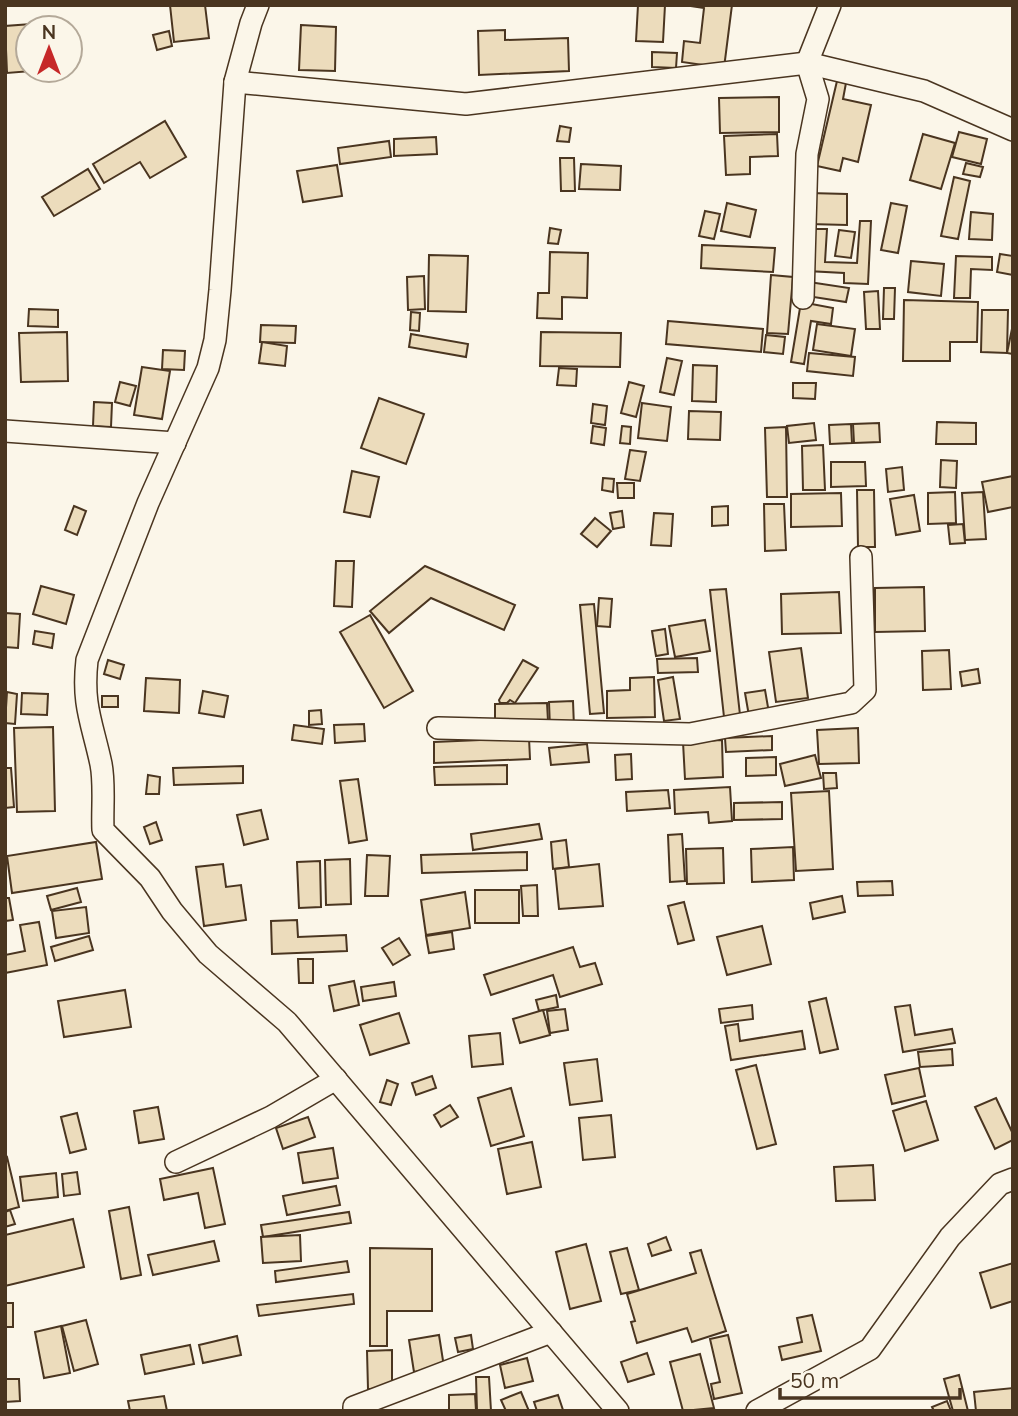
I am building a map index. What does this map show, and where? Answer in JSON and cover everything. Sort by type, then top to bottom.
[{"type":"street","points":[[258,5],[235,82],[215,341],[208,368],[143,515],[87,660],[84,687],[89,724],[101,766],[103,830],[150,878],[172,911],[208,954],[287,1022],[618,1411]]},
{"type":"street","points":[[803,298],[807,154],[818,99],[807,63],[830,5]]},
{"type":"street","points":[[235,82],[466,104],[807,63],[924,90],[1013,130]]},
{"type":"street","points":[[5,431],[175,443]]},
{"type":"street","points":[[438,728],[690,734],[850,703],[864,690],[861,557]]},
{"type":"street","points":[[176,1162],[271,1117],[336,1079]]},
{"type":"street","points":[[757,1411],[870,1349],[950,1237],[1000,1184],[1013,1179]]},
{"type":"street","points":[[354,1411],[354,1407],[551,1332]]},
{"type":"building","points":[[170,5],[205,5],[209,38],[174,42]]},
{"type":"building","points":[[638,5],[665,5],[663,42],[636,41]]},
{"type":"building","points":[[684,5],[732,5],[724,68],[682,62],[684,41],[700,43],[704,8]]},
{"type":"building","points":[[14,25],[14,72],[7,73],[5,26]]},
{"type":"building","points":[[301,25],[336,27],[335,71],[299,70]]},
{"type":"building","points":[[505,30],[505,40],[568,38],[569,71],[479,75],[478,31]]},
{"type":"building","points":[[169,31],[172,46],[157,50],[153,35]]},
{"type":"building","points":[[652,52],[677,53],[676,68],[652,67]]},
{"type":"building","points":[[837,81],[846,83],[843,99],[871,105],[858,162],[843,158],[840,171],[817,166]]},
{"type":"building","points":[[779,97],[779,132],[720,133],[719,98]]},
{"type":"building","points":[[165,121],[186,157],[150,178],[140,162],[104,183],[93,164]]},
{"type":"building","points":[[560,126],[571,128],[569,142],[557,141]]},
{"type":"building","points":[[959,132],[987,139],[981,164],[952,157]]},
{"type":"building","points":[[777,134],[778,156],[750,157],[750,174],[726,175],[724,136]]},
{"type":"building","points":[[923,134],[955,143],[941,189],[910,180]]},
{"type":"building","points":[[436,137],[437,154],[394,156],[394,139]]},
{"type":"building","points":[[389,141],[391,157],[340,164],[338,148]]},
{"type":"building","points":[[560,158],[574,158],[575,191],[561,191]]},
{"type":"building","points":[[966,163],[983,167],[980,177],[963,174]]},
{"type":"building","points":[[581,164],[621,166],[620,190],[579,189]]},
{"type":"building","points":[[337,165],[342,196],[303,202],[297,171]]},
{"type":"building","points":[[88,169],[100,189],[54,216],[42,197]]},
{"type":"building","points":[[954,177],[970,181],[958,239],[941,236]]},
{"type":"building","points":[[809,193],[847,194],[847,225],[809,224]]},
{"type":"building","points":[[727,203],[756,210],[750,237],[721,231]]},
{"type":"building","points":[[891,203],[907,206],[898,253],[881,250]]},
{"type":"building","points":[[705,211],[720,214],[714,239],[699,236]]},
{"type":"building","points":[[971,212],[993,214],[992,240],[969,239]]},
{"type":"building","points":[[860,221],[871,221],[868,284],[844,283],[844,273],[807,271],[809,229],[827,229],[825,262],[857,263]]},
{"type":"building","points":[[550,228],[561,230],[558,244],[548,243]]},
{"type":"building","points":[[839,230],[855,232],[851,258],[835,256]]},
{"type":"building","points":[[702,245],[775,248],[773,272],[701,268]]},
{"type":"building","points":[[550,252],[588,253],[587,298],[562,297],[562,319],[537,318],[538,293],[549,293]]},
{"type":"building","points":[[1000,254],[1013,256],[1013,275],[997,272]]},
{"type":"building","points":[[429,255],[468,256],[466,312],[428,311]]},
{"type":"building","points":[[956,256],[992,257],[992,270],[971,269],[970,298],[954,298]]},
{"type":"building","points":[[911,261],[944,264],[941,296],[908,292]]},
{"type":"building","points":[[771,275],[793,277],[788,334],[767,333]]},
{"type":"building","points":[[424,276],[425,309],[408,310],[407,277]]},
{"type":"building","points":[[809,282],[849,288],[846,302],[807,296]]},
{"type":"building","points":[[884,288],[895,288],[894,319],[883,319]]},
{"type":"building","points":[[878,291],[880,329],[866,329],[864,292]]},
{"type":"building","points":[[904,300],[978,302],[977,342],[950,342],[950,361],[903,361]]},
{"type":"building","points":[[801,302],[833,308],[831,324],[811,321],[804,364],[791,362]]},
{"type":"building","points":[[29,309],[58,310],[58,327],[28,326]]},
{"type":"building","points":[[982,310],[1008,310],[1007,353],[981,352]]},
{"type":"building","points":[[411,312],[420,313],[419,331],[410,330]]},
{"type":"building","points":[[668,321],[763,329],[761,352],[666,344]]},
{"type":"building","points":[[817,324],[855,329],[851,356],[813,350]]},
{"type":"building","points":[[1013,324],[1013,354],[1007,353]]},
{"type":"building","points":[[261,325],[296,326],[295,343],[260,342]]},
{"type":"building","points":[[67,332],[68,381],[21,382],[19,333]]},
{"type":"building","points":[[541,332],[621,333],[620,367],[540,366]]},
{"type":"building","points":[[411,334],[468,344],[466,357],[409,347]]},
{"type":"building","points":[[766,335],[785,337],[783,354],[764,352]]},
{"type":"building","points":[[262,342],[287,346],[285,366],[259,363]]},
{"type":"building","points":[[163,350],[185,351],[184,370],[162,369]]},
{"type":"building","points":[[809,353],[855,357],[853,376],[807,371]]},
{"type":"building","points":[[667,358],[682,361],[674,395],[660,392]]},
{"type":"building","points":[[693,365],[717,366],[716,402],[692,401]]},
{"type":"building","points":[[142,367],[170,371],[162,419],[134,415]]},
{"type":"building","points":[[559,368],[577,369],[576,386],[557,385]]},
{"type":"building","points":[[120,382],[136,386],[130,406],[115,402]]},
{"type":"building","points":[[629,382],[644,386],[636,417],[621,413]]},
{"type":"building","points":[[793,383],[816,383],[815,399],[793,398]]},
{"type":"building","points":[[379,398],[424,414],[406,464],[361,448]]},
{"type":"building","points":[[94,402],[112,403],[111,427],[93,426]]},
{"type":"building","points":[[642,403],[671,407],[667,441],[638,438]]},
{"type":"building","points":[[593,404],[607,406],[605,425],[591,423]]},
{"type":"building","points":[[689,411],[721,412],[720,440],[688,439]]},
{"type":"building","points":[[937,422],[976,423],[976,444],[936,444]]},
{"type":"building","points":[[814,423],[816,440],[789,443],[787,426]]},
{"type":"building","points":[[879,423],[880,442],[854,443],[853,424]]},
{"type":"building","points":[[851,424],[852,443],[830,444],[829,425]]},
{"type":"building","points":[[593,426],[606,428],[604,445],[591,443]]},
{"type":"building","points":[[622,426],[631,427],[630,444],[620,443]]},
{"type":"building","points":[[786,427],[787,497],[767,497],[765,428]]},
{"type":"building","points":[[823,445],[825,490],[803,490],[802,446]]},
{"type":"building","points":[[630,450],[646,452],[640,481],[625,479]]},
{"type":"building","points":[[941,460],[957,461],[956,488],[940,487]]},
{"type":"building","points":[[831,462],[865,462],[866,486],[831,487]]},
{"type":"building","points":[[902,467],[904,490],[888,492],[886,469]]},
{"type":"building","points":[[352,471],[379,477],[370,517],[344,512]]},
{"type":"building","points":[[1013,476],[1013,507],[988,512],[982,482]]},
{"type":"building","points":[[603,478],[614,479],[613,492],[602,490]]},
{"type":"building","points":[[617,483],[634,483],[634,498],[618,498]]},
{"type":"building","points":[[857,490],[874,490],[875,547],[858,547]]},
{"type":"building","points":[[955,492],[956,523],[928,524],[928,493]]},
{"type":"building","points":[[983,492],[986,539],[965,540],[962,493]]},
{"type":"building","points":[[841,493],[842,526],[791,527],[791,494]]},
{"type":"building","points":[[914,495],[920,531],[896,535],[890,499]]},
{"type":"building","points":[[764,504],[784,504],[786,550],[765,551]]},
{"type":"building","points":[[74,506],[86,511],[77,535],[65,530]]},
{"type":"building","points":[[728,506],[728,525],[712,526],[712,507]]},
{"type":"building","points":[[622,511],[624,527],[613,529],[610,513]]},
{"type":"building","points":[[654,513],[673,514],[671,546],[651,545]]},
{"type":"building","points":[[595,518],[611,531],[597,547],[581,534]]},
{"type":"building","points":[[963,524],[965,543],[950,544],[948,525]]},
{"type":"building","points":[[336,561],[354,561],[352,607],[334,606]]},
{"type":"building","points":[[425,566],[515,605],[504,630],[431,598],[389,633],[370,611]]},
{"type":"building","points":[[41,586],[74,595],[66,624],[33,614]]},
{"type":"building","points":[[924,587],[925,631],[875,632],[875,588]]},
{"type":"building","points":[[726,589],[740,715],[724,717],[710,590]]},
{"type":"building","points":[[839,592],[841,633],[782,634],[781,594]]},
{"type":"building","points":[[599,598],[612,599],[610,627],[597,626]]},
{"type":"building","points":[[594,604],[604,713],[590,714],[580,605]]},
{"type":"building","points":[[5,613],[20,614],[18,648],[5,647]]},
{"type":"building","points":[[370,615],[413,691],[384,708],[340,632]]},
{"type":"building","points":[[705,620],[710,651],[675,657],[669,626]]},
{"type":"building","points":[[665,629],[668,654],[656,656],[652,631]]},
{"type":"building","points":[[35,631],[54,634],[52,648],[33,644]]},
{"type":"building","points":[[801,648],[808,698],[776,702],[769,652]]},
{"type":"building","points":[[949,650],[951,689],[923,690],[922,651]]},
{"type":"building","points":[[697,658],[698,672],[658,673],[657,659]]},
{"type":"building","points":[[108,660],[124,665],[120,679],[104,674]]},
{"type":"building","points":[[523,660],[538,668],[515,703],[510,700],[500,703],[499,700]]},
{"type":"building","points":[[978,669],[980,683],[962,686],[960,672]]},
{"type":"building","points":[[654,677],[655,717],[607,718],[607,691],[630,690],[630,678]]},
{"type":"building","points":[[673,677],[680,719],[664,721],[658,680]]},
{"type":"building","points":[[146,678],[180,680],[179,713],[144,711]]},
{"type":"building","points":[[765,690],[769,713],[749,716],[745,693]]},
{"type":"building","points":[[203,691],[228,696],[224,717],[199,713]]},
{"type":"building","points":[[7,692],[17,694],[15,724],[5,723]]},
{"type":"building","points":[[22,693],[48,694],[47,715],[21,714]]},
{"type":"building","points":[[102,696],[118,696],[118,707],[102,707]]},
{"type":"building","points":[[573,701],[574,727],[550,728],[549,702]]},
{"type":"building","points":[[547,703],[548,721],[495,722],[495,704]]},
{"type":"building","points":[[321,710],[322,724],[309,725],[309,711]]},
{"type":"building","points":[[364,724],[365,741],[335,743],[334,725]]},
{"type":"building","points":[[294,725],[324,729],[322,744],[292,740]]},
{"type":"building","points":[[53,727],[55,811],[17,812],[14,728]]},
{"type":"building","points":[[858,728],[859,763],[819,764],[817,730]]},
{"type":"building","points":[[772,736],[772,750],[726,752],[725,738]]},
{"type":"building","points":[[529,738],[530,759],[434,763],[434,742]]},
{"type":"building","points":[[722,740],[723,777],[685,779],[683,742]]},
{"type":"building","points":[[587,744],[589,762],[551,765],[549,748]]},
{"type":"building","points":[[631,754],[632,779],[616,780],[615,755]]},
{"type":"building","points":[[815,755],[821,778],[785,786],[780,764]]},
{"type":"building","points":[[776,757],[776,775],[746,776],[746,758]]},
{"type":"building","points":[[507,765],[507,784],[435,785],[434,767]]},
{"type":"building","points":[[243,766],[243,783],[174,785],[173,768]]},
{"type":"building","points":[[5,768],[11,768],[14,807],[5,808]]},
{"type":"building","points":[[823,773],[836,773],[837,788],[824,789]]},
{"type":"building","points":[[148,775],[160,777],[159,794],[146,794]]},
{"type":"building","points":[[358,779],[367,840],[349,843],[340,781]]},
{"type":"building","points":[[730,787],[732,821],[709,823],[708,812],[675,814],[674,790]]},
{"type":"building","points":[[668,790],[670,808],[627,811],[626,792]]},
{"type":"building","points":[[829,791],[833,869],[796,871],[791,793]]},
{"type":"building","points":[[782,802],[782,819],[734,820],[734,803]]},
{"type":"building","points":[[261,810],[268,839],[244,845],[237,815]]},
{"type":"building","points":[[156,822],[162,840],[150,844],[144,827]]},
{"type":"building","points":[[539,824],[542,839],[473,850],[471,834]]},
{"type":"building","points":[[682,834],[685,881],[670,882],[668,835]]},
{"type":"building","points":[[566,840],[569,867],[553,869],[551,842]]},
{"type":"building","points":[[96,842],[102,879],[12,893],[7,856]]},
{"type":"building","points":[[793,847],[794,880],[752,882],[751,849]]},
{"type":"building","points":[[723,848],[724,883],[687,884],[686,849]]},
{"type":"building","points":[[527,852],[527,870],[422,873],[421,855]]},
{"type":"building","points":[[367,855],[390,856],[388,896],[365,896]]},
{"type":"building","points":[[350,859],[351,904],[326,905],[325,860]]},
{"type":"building","points":[[320,861],[321,907],[299,908],[297,862]]},
{"type":"building","points":[[223,864],[226,887],[241,885],[246,920],[204,926],[196,867]]},
{"type":"building","points":[[599,864],[603,906],[559,909],[555,869]]},
{"type":"building","points":[[892,881],[893,895],[858,896],[857,882]]},
{"type":"building","points":[[537,885],[538,916],[523,916],[521,886]]},
{"type":"building","points":[[77,888],[81,902],[51,910],[47,896]]},
{"type":"building","points":[[475,890],[519,890],[519,923],[475,923]]},
{"type":"building","points":[[465,892],[470,928],[426,935],[421,900]]},
{"type":"building","points":[[842,896],[845,912],[813,919],[810,903]]},
{"type":"building","points":[[5,898],[9,898],[13,920],[5,921]]},
{"type":"building","points":[[684,902],[694,940],[678,944],[668,906]]},
{"type":"building","points":[[86,907],[89,933],[56,938],[52,911]]},
{"type":"building","points":[[297,920],[298,937],[346,935],[347,951],[272,954],[271,921]]},
{"type":"building","points":[[39,922],[47,965],[5,973],[5,955],[25,951],[20,925]]},
{"type":"building","points":[[762,926],[771,964],[727,975],[717,937]]},
{"type":"building","points":[[452,932],[454,949],[429,953],[426,936]]},
{"type":"building","points":[[89,936],[93,950],[55,961],[51,947]]},
{"type":"building","points":[[399,938],[410,955],[393,965],[382,948]]},
{"type":"building","points":[[573,947],[580,967],[595,963],[602,984],[560,997],[553,975],[491,995],[484,975]]},
{"type":"building","points":[[298,959],[313,959],[313,983],[299,983]]},
{"type":"building","points":[[354,981],[359,1005],[334,1011],[329,986]]},
{"type":"building","points":[[394,982],[396,996],[363,1001],[361,987]]},
{"type":"building","points":[[125,990],[131,1027],[64,1037],[58,1001]]},
{"type":"building","points":[[556,995],[558,1007],[539,1011],[536,1000]]},
{"type":"building","points":[[826,998],[838,1049],[820,1053],[809,1002]]},
{"type":"building","points":[[752,1005],[753,1019],[721,1023],[719,1009]]},
{"type":"building","points":[[910,1005],[915,1035],[952,1029],[955,1043],[903,1052],[895,1007]]},
{"type":"building","points":[[565,1009],[568,1030],[550,1033],[547,1011]]},
{"type":"building","points":[[543,1010],[550,1035],[520,1043],[513,1019]]},
{"type":"building","points":[[399,1013],[409,1043],[370,1055],[360,1025]]},
{"type":"building","points":[[738,1024],[740,1041],[802,1031],[805,1049],[731,1060],[725,1026]]},
{"type":"building","points":[[500,1033],[503,1064],[472,1067],[469,1036]]},
{"type":"building","points":[[952,1049],[953,1065],[920,1067],[918,1052]]},
{"type":"building","points":[[597,1059],[602,1101],[570,1105],[564,1063]]},
{"type":"building","points":[[756,1065],[776,1144],[757,1149],[736,1070]]},
{"type":"building","points":[[919,1068],[925,1096],[892,1104],[885,1075]]},
{"type":"building","points":[[432,1076],[436,1088],[416,1095],[412,1083]]},
{"type":"building","points":[[387,1080],[398,1084],[391,1105],[380,1102]]},
{"type":"building","points":[[511,1088],[524,1136],[491,1146],[478,1098]]},
{"type":"building","points":[[996,1098],[1013,1134],[1013,1140],[995,1149],[975,1107]]},
{"type":"building","points":[[926,1101],[938,1140],[905,1151],[893,1111]]},
{"type":"building","points":[[450,1105],[458,1117],[441,1127],[434,1115]]},
{"type":"building","points":[[158,1107],[164,1139],[139,1143],[134,1111]]},
{"type":"building","points":[[77,1113],[86,1149],[70,1153],[61,1117]]},
{"type":"building","points":[[611,1115],[615,1157],[583,1160],[579,1118]]},
{"type":"building","points":[[308,1117],[315,1137],[283,1149],[276,1128]]},
{"type":"building","points":[[532,1142],[541,1187],[507,1194],[498,1149]]},
{"type":"building","points":[[333,1148],[338,1178],[303,1183],[298,1153]]},
{"type":"building","points":[[7,1157],[19,1207],[5,1211],[5,1158]]},
{"type":"building","points":[[873,1165],[875,1200],[836,1201],[834,1167]]},
{"type":"building","points":[[213,1168],[225,1224],[205,1228],[198,1193],[164,1200],[160,1179]]},
{"type":"building","points":[[77,1172],[80,1194],[64,1196],[62,1174]]},
{"type":"building","points":[[56,1173],[58,1197],[23,1201],[20,1177]]},
{"type":"building","points":[[336,1186],[340,1205],[287,1215],[283,1196]]},
{"type":"building","points":[[129,1207],[141,1275],[121,1279],[109,1211]]},
{"type":"building","points":[[10,1210],[15,1224],[5,1227],[5,1212]]},
{"type":"building","points":[[349,1212],[351,1223],[263,1237],[261,1225]]},
{"type":"building","points":[[73,1219],[84,1267],[5,1286],[5,1235]]},
{"type":"building","points":[[300,1235],[301,1261],[263,1263],[261,1237]]},
{"type":"building","points":[[666,1237],[671,1250],[652,1256],[648,1244]]},
{"type":"building","points":[[214,1241],[219,1261],[153,1275],[148,1255]]},
{"type":"building","points":[[586,1244],[601,1301],[570,1309],[556,1252]]},
{"type":"building","points":[[370,1248],[432,1249],[432,1311],[387,1311],[387,1346],[370,1346]]},
{"type":"building","points":[[627,1248],[639,1290],[621,1294],[610,1252]]},
{"type":"building","points":[[701,1250],[726,1331],[692,1342],[687,1328],[637,1343],[631,1322],[635,1321],[627,1294],[696,1273],[690,1253]]},
{"type":"building","points":[[347,1261],[349,1272],[276,1282],[275,1271]]},
{"type":"building","points":[[1013,1263],[1013,1301],[991,1308],[980,1273]]},
{"type":"building","points":[[353,1294],[354,1304],[259,1316],[257,1305]]},
{"type":"building","points":[[5,1303],[13,1303],[13,1327],[5,1327]]},
{"type":"building","points":[[812,1315],[821,1351],[782,1360],[779,1347],[802,1342],[797,1318]]},
{"type":"building","points":[[86,1320],[98,1364],[74,1371],[62,1326]]},
{"type":"building","points":[[61,1326],[70,1373],[44,1378],[35,1332]]},
{"type":"building","points":[[439,1335],[444,1367],[414,1372],[409,1340]]},
{"type":"building","points":[[471,1335],[473,1349],[458,1352],[455,1338]]},
{"type":"building","points":[[728,1335],[742,1393],[714,1399],[711,1384],[720,1382],[710,1339]]},
{"type":"building","points":[[237,1336],[241,1355],[203,1363],[199,1345]]},
{"type":"building","points":[[190,1345],[194,1364],[145,1374],[141,1355]]},
{"type":"building","points":[[392,1350],[392,1389],[368,1389],[367,1351]]},
{"type":"building","points":[[647,1353],[654,1374],[628,1382],[621,1362]]},
{"type":"building","points":[[700,1354],[714,1408],[683,1411],[670,1362]]},
{"type":"building","points":[[527,1358],[533,1381],[505,1388],[500,1365]]},
{"type":"building","points":[[959,1375],[968,1411],[953,1411],[944,1379]]},
{"type":"building","points":[[476,1377],[489,1377],[491,1411],[477,1411]]},
{"type":"building","points":[[5,1379],[19,1379],[20,1401],[5,1402]]},
{"type":"building","points":[[1013,1388],[1013,1411],[976,1411],[974,1392]]},
{"type":"building","points":[[521,1392],[529,1411],[506,1411],[501,1400]]},
{"type":"building","points":[[475,1394],[476,1411],[449,1411],[449,1395]]},
{"type":"building","points":[[558,1395],[563,1410],[537,1411],[534,1402]]},
{"type":"building","points":[[164,1396],[167,1411],[130,1411],[128,1401]]},
{"type":"building","points":[[947,1401],[951,1411],[934,1411],[932,1407]]}]
